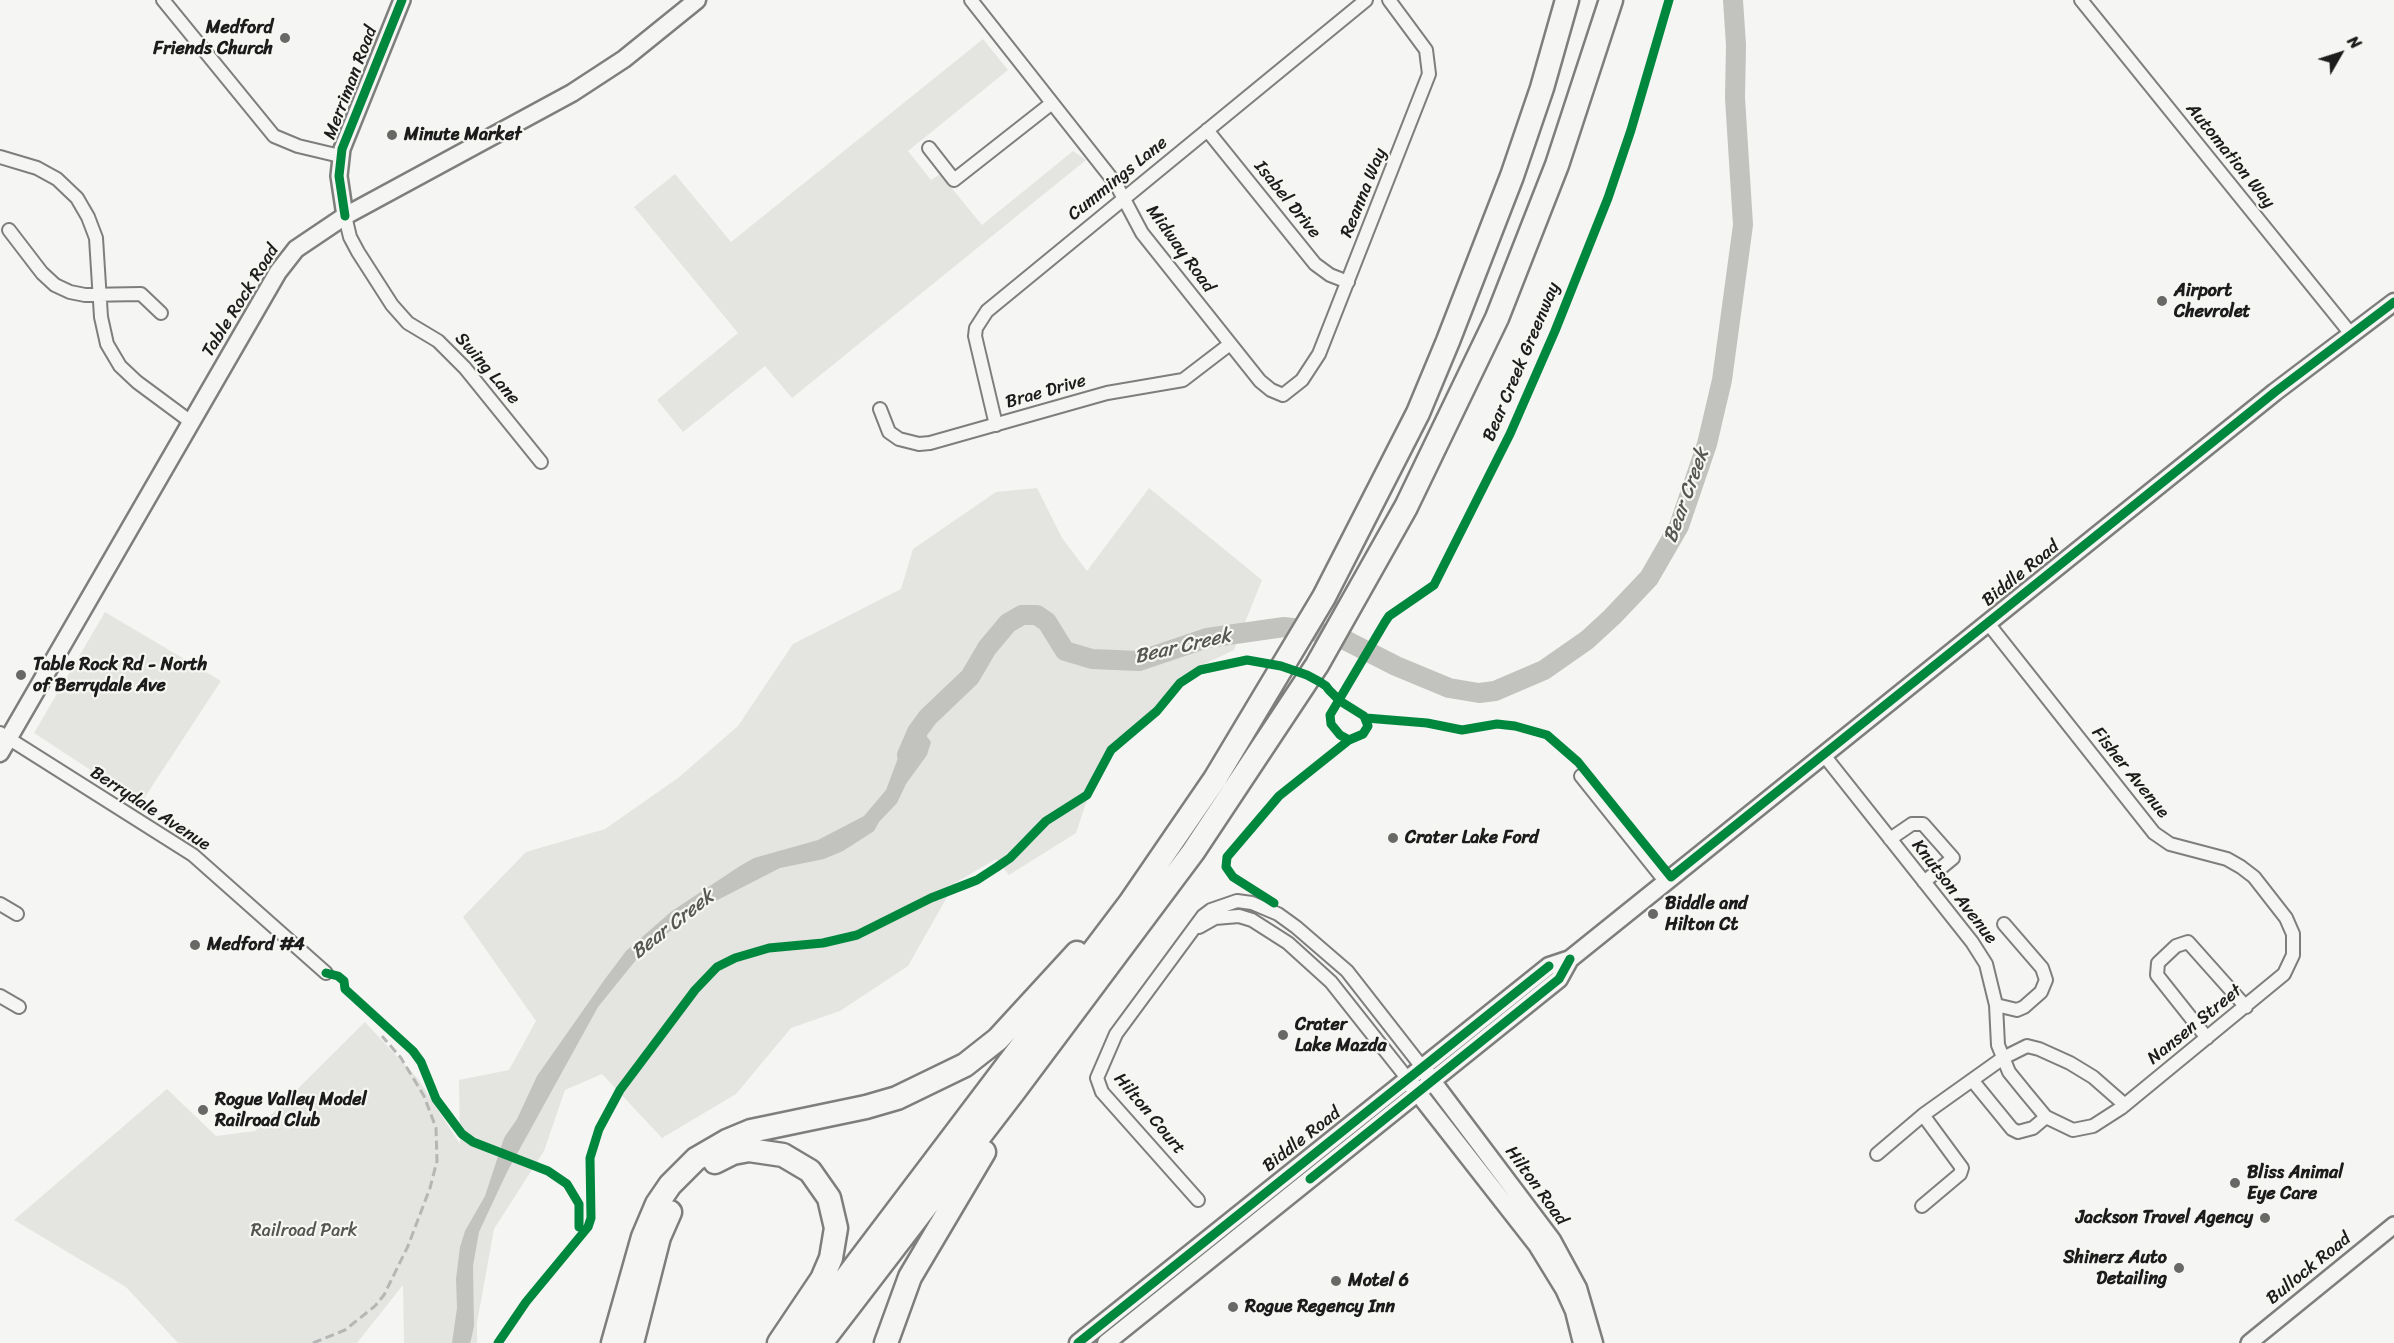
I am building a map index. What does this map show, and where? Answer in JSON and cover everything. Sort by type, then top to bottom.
[{"type":"highway","points":[[797,1343],[1130,903],[1215,779],[1274,685],[1324,597],[1413,423],[1448,341],[1512,176],[1542,88],[1567,0]]},
{"type":"highway","points":[[821,1343],[1015,1090],[1192,852],[1299,694],[1352,606],[1406,507],[1497,318],[1557,165],[1611,0]]},
{"type":"highway","points":[[613,1343],[633,1269],[657,1204],[670,1185],[696,1159],[727,1141],[751,1131],[867,1107],[897,1098],[965,1065],[998,1039],[1098,929],[1130,903]]},
{"type":"highway","points":[[886,1343],[910,1277],[964,1182],[1011,1111],[1015,1090]]},
{"type":"highway","points":[[632,1343],[659,1238],[678,1198],[689,1183],[708,1166],[725,1156],[749,1150],[773,1152],[802,1164],[819,1180],[834,1213],[835,1242],[822,1279],[778,1343]]},
{"type":"main road","name":"Table Rock Road","points":[[3,742],[278,272],[305,241],[345,216],[572,93],[624,59],[697,0]]},
{"type":"main road","name":"Biddle Road","points":[[1078,1343],[1549,966],[1570,959],[1987,622],[2350,334],[2394,302]]},
{"type":"main road","name":"Biddle Road","points":[[1106,1343],[1559,979],[1570,959]]},
{"type":"main road","name":"Hilton Road","points":[[1422,1067],[1552,1240],[1578,1288],[1594,1343]]},
{"type":"main road","name":"Hilton Road","points":[[1407,1078],[1537,1245],[1564,1289],[1574,1311],[1582,1343]]},
{"type":"street","points":[[163,0],[274,136],[298,146],[340,156]]},
{"type":"street","name":"Merriman Road","points":[[345,216],[340,193],[340,156],[351,122],[402,0]]},
{"type":"street","name":"Midway Road","points":[[971,0],[1116,184],[1142,233],[1260,381],[1271,390],[1283,394]]},
{"type":"street","name":"Cummings Lane","points":[[996,425],[976,346],[976,328],[981,318],[992,306],[1366,0]]},
{"type":"street","name":"Reanna Way","points":[[1283,394],[1302,380],[1314,363],[1429,74],[1426,50],[1389,0]]},
{"type":"street","name":"Automation Way","points":[[2081,0],[2350,334]]},
{"type":"street","points":[[929,148],[954,180],[1052,103]]},
{"type":"street","name":"Isabel Drive","points":[[1207,130],[1315,264],[1330,275],[1348,282]]},
{"type":"street","points":[[0,157],[37,168],[57,179],[77,198],[96,238],[100,294],[107,344],[120,366],[191,422]]},
{"type":"street","name":"Swing Lane","points":[[345,216],[350,237],[392,305],[408,324],[438,341],[457,360],[541,462]]},
{"type":"street","points":[[9,231],[42,273],[56,285],[70,292],[141,294],[161,313]]},
{"type":"street","name":"Brae Drive","points":[[880,409],[882,422],[889,432],[899,440],[919,444],[996,425],[1107,393],[1183,380],[1230,344]]},
{"type":"street","name":"Fisher Avenue","points":[[1987,622],[2154,833],[2170,844],[2227,859],[2241,867],[2261,886],[2286,918],[2293,934]]},
{"type":"street","name":"Berrydale Avenue","points":[[3,742],[193,855],[326,973]]},
{"type":"street","name":"Knutson Avenue","points":[[1823,754],[1986,964],[1996,1005],[1996,1035],[2002,1058],[2020,1086],[2046,1117],[2073,1130],[2093,1126]]},
{"type":"street","points":[[1581,776],[1665,881]]},
{"type":"street","points":[[1890,839],[1912,824],[1923,824],[1953,858],[1924,882]]},
{"type":"street","name":"Hilton Court","points":[[1198,1200],[1102,1092],[1097,1078],[1116,1034],[1211,910],[1237,901],[1252,903],[1278,914],[1342,966],[1422,1067]]},
{"type":"street","points":[[0,904],[17,914]]},
{"type":"street","name":"Hilton Court","points":[[1195,929],[1215,918],[1239,916],[1252,920],[1288,943],[1331,982],[1407,1078]]},
{"type":"street","points":[[1996,1005],[2017,1011],[2025,1007],[2041,992],[2046,980],[2042,968],[2004,924]]},
{"type":"street","name":"Nansen Street","points":[[2093,1126],[2125,1104],[2284,974],[2293,955],[2293,934]]},
{"type":"street","points":[[2207,1038],[2157,975],[2158,963],[2176,946],[2188,942],[2246,1007]]},
{"type":"street","points":[[0,996],[19,1007]]},
{"type":"street","points":[[1877,1154],[1923,1115],[2002,1058],[2027,1046],[2039,1048],[2093,1077],[2125,1104]]},
{"type":"street","points":[[1972,1080],[2012,1129],[2018,1132],[2033,1128],[2046,1117]]},
{"type":"street","points":[[1922,1206],[1960,1174],[1962,1168],[1923,1115]]},
{"type":"street","name":"Bullock Road","points":[[2249,1343],[2394,1226]]},
{"type":"green space","points":[[983,39],[1008,70],[908,151],[931,180],[940,174],[982,225],[1073,151],[1086,160],[792,398],[765,366],[683,432],[657,400],[738,333],[634,207],[675,174],[731,242]]},
{"type":"green space","name":"Railroad Park","points":[[1037,488],[1062,538],[1087,571],[1149,488],[1262,580],[1234,650],[1198,667],[1110,749],[1092,785],[1076,833],[1009,875],[996,859],[955,883],[908,966],[840,1011],[791,1028],[736,1094],[662,1138],[602,1074],[565,1090],[544,1151],[494,1229],[477,1323],[477,1343],[404,1343],[403,1285],[357,1343],[178,1343],[126,1287],[14,1220],[167,1089],[216,1136],[255,1131],[365,1022],[418,1079],[460,1144],[459,1080],[509,1070],[536,1021],[463,917],[526,852],[605,829],[678,778],[738,726],[793,644],[901,589],[913,549],[996,492]]},
{"type":"green space","points":[[105,612],[221,681],[141,803],[34,733]]},
{"type":"water","points":[[912,732],[925,734],[931,742],[927,755],[906,784],[897,803],[879,822],[874,831],[843,851],[824,859],[780,868],[696,911],[640,955],[598,1007],[507,1172],[479,1232],[473,1266],[474,1326],[471,1340],[470,1343],[452,1343],[457,1308],[456,1279],[460,1247],[465,1231],[485,1196],[504,1138],[517,1119],[537,1076],[626,951],[672,911],[754,858],[818,840],[864,816],[886,790],[904,742]]},
{"type":"waterway","name":"Bear Creek","points":[[907,755],[917,732],[928,717],[970,677],[987,648],[1008,623],[1022,615],[1037,615],[1047,622],[1065,651],[1092,659],[1139,661],[1207,638],[1284,627],[1310,630],[1341,638],[1396,666],[1449,688],[1479,693],[1495,691],[1544,670],[1587,640],[1649,578],[1679,526],[1707,444],[1722,380],[1743,225],[1735,98],[1736,45],[1733,0]]},
{"type":"railway","points":[[313,1343],[345,1330],[375,1306],[384,1295],[408,1246],[430,1188],[437,1161],[436,1128],[424,1096],[401,1058],[382,1036]]},
{"type":"cycle path","points":[[345,216],[339,176],[342,149],[402,0]]},
{"type":"cycle path","name":"Bear Creek Greenway","points":[[498,1343],[526,1302],[588,1227],[591,1218],[590,1158],[599,1129],[620,1090],[695,990],[717,967],[735,958],[769,948],[823,943],[857,935],[931,898],[977,880],[1010,858],[1046,821],[1087,795],[1111,750],[1157,711],[1180,683],[1200,670],[1247,660],[1281,666],[1307,675],[1326,686],[1329,690],[1340,701],[1364,716],[1368,726],[1363,734],[1349,740],[1340,735],[1331,724],[1330,715],[1333,710],[1385,622],[1389,616],[1434,585],[1510,434],[1555,331],[1608,198],[1631,130],[1669,0]]},
{"type":"cycle path","points":[[1366,718],[1427,723],[1462,730],[1497,724],[1515,726],[1547,735],[1578,762],[1671,877],[2275,392],[2394,302]]},
{"type":"cycle path","points":[[1274,903],[1233,877],[1226,867],[1227,857],[1279,796],[1349,740]]},
{"type":"cycle path","points":[[1310,1179],[1559,979],[1570,959]]},
{"type":"cycle path","points":[[1078,1343],[1549,966]]},
{"type":"cycle path","points":[[326,973],[338,976],[344,981],[345,989],[413,1051],[421,1062],[436,1099],[462,1134],[473,1142],[548,1171],[567,1184],[579,1204],[579,1227]]},
{"type":"place","name":"Medford Friends Church","points":[[285,38]]},
{"type":"place","name":"Minute Market","points":[[392,135]]},
{"type":"place","name":"Airport Chevrolet","points":[[2162,301]]},
{"type":"place","name":"Table Rock Rd - North of Berrydale Ave","points":[[21,675]]},
{"type":"place","name":"Crater Lake Ford","points":[[1393,838]]},
{"type":"place","name":"Biddle and Hilton Ct","points":[[1653,914]]},
{"type":"place","name":"Medford #4","points":[[195,945]]},
{"type":"place","name":"Crater Lake Mazda","points":[[1283,1035]]},
{"type":"place","name":"Rogue Valley Model Railroad Club","points":[[203,1110]]},
{"type":"place","name":"Bliss Animal Eye Care","points":[[2235,1183]]},
{"type":"place","name":"Jackson Travel Agency","points":[[2265,1218]]},
{"type":"place","name":"Shinerz Auto Detailing","points":[[2179,1268]]},
{"type":"place","name":"Motel 6","points":[[1336,1281]]},
{"type":"place","name":"Rogue Regency Inn","points":[[1233,1307]]}]
